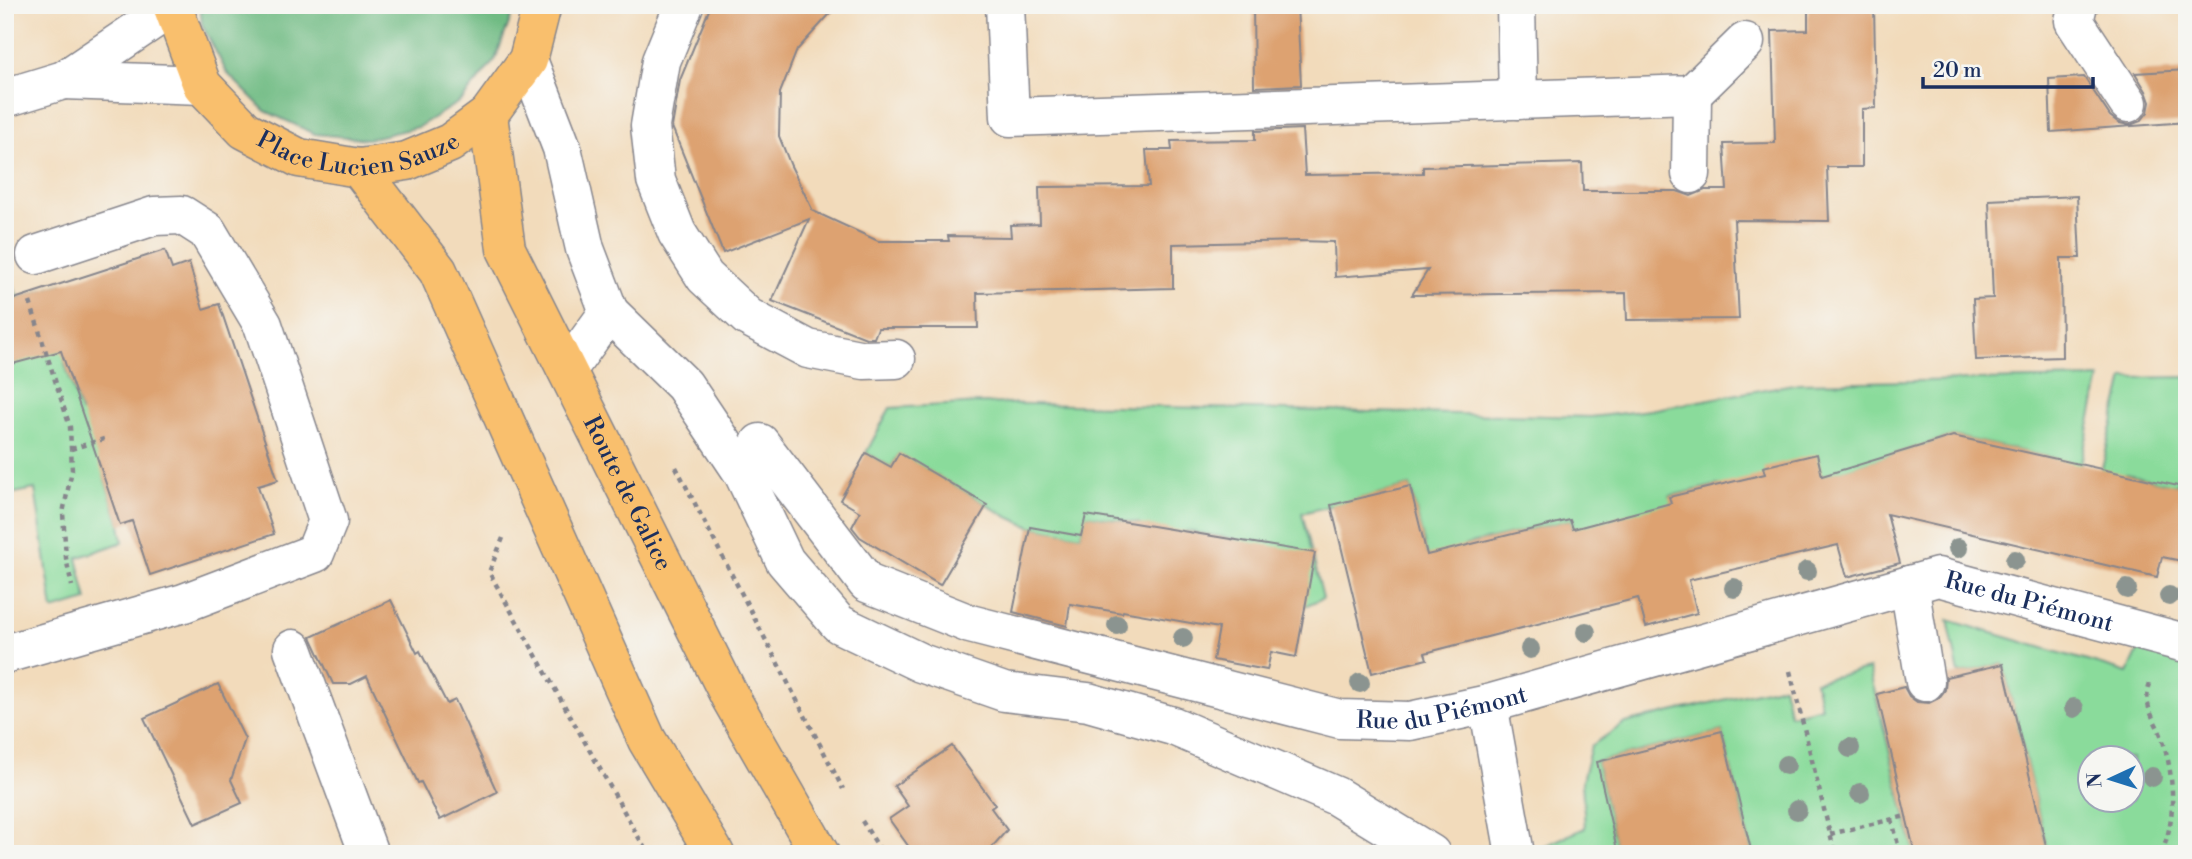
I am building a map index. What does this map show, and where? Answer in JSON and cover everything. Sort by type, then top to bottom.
[{"type":"main road","name":"Place Lucien Sauze","points":[[172,6],[202,85],[245,130],[299,158],[359,168],[407,161],[450,143],[488,115],[528,60],[541,5]]},
{"type":"main road","name":"Route de Galice","points":[[488,115],[506,249],[730,697],[820,854]]},
{"type":"main road","points":[[359,168],[438,271],[647,740],[715,854]]},
{"type":"street","points":[[684,5],[661,61],[650,126],[656,180],[677,233],[705,276],[748,317],[808,349],[864,360],[896,359]]},
{"type":"street","points":[[1006,5],[1010,117],[1692,94],[1745,41]]},
{"type":"street","points":[[1516,5],[1518,100]]},
{"type":"street","points":[[2078,5],[2074,21],[2128,103]]},
{"type":"street","points":[[5,98],[64,80],[172,6]]},
{"type":"street","points":[[528,60],[562,148],[585,249],[609,312],[684,386],[743,473],[785,561],[839,624],[921,663],[1004,692],[1088,702],[1174,726],[1336,796],[1431,854]]},
{"type":"street","points":[[64,80],[202,85]]},
{"type":"street","points":[[1691,174],[1692,94]]},
{"type":"street","points":[[5,654],[184,603],[315,553],[328,520],[263,324],[207,230],[182,215],[154,216],[31,273]]},
{"type":"street","points":[[567,370],[609,312]]},
{"type":"street","name":"Rue du Piémont","points":[[760,443],[867,583],[970,624],[1340,719],[1410,721],[1488,704],[1938,577],[2178,639]]},
{"type":"street","points":[[1909,584],[1925,682]]},
{"type":"street","points":[[293,649],[369,854]]},
{"type":"street","points":[[1488,704],[1515,854]]},
{"type":"path","points":[[31,273],[70,427],[72,470],[64,513],[66,558],[74,592]]},
{"type":"path","points":[[71,449],[104,439]]},
{"type":"path","points":[[673,461],[846,794]]},
{"type":"path","points":[[528,474],[489,572],[648,854]]},
{"type":"path","points":[[1778,622],[1835,854]]},
{"type":"path","points":[[2161,854],[2170,820],[2173,788],[2162,739],[2148,709],[2147,693],[2178,639]]},
{"type":"path","points":[[859,816],[883,854]]},
{"type":"path","points":[[1830,834],[1906,816]]},
{"type":"path","points":[[1892,819],[1900,854]]},
{"type":"green space","points":[[200,5],[513,5],[513,12],[495,60],[462,100],[418,127],[368,139],[315,134],[265,111],[227,73],[202,25]]},
{"type":"green space","points":[[5,263],[18,298],[62,284],[65,364],[81,412],[94,408],[105,480],[123,542],[77,558],[87,600],[53,610],[35,489],[5,495]]},
{"type":"green space","points":[[2187,377],[2187,470],[2181,469],[2177,486],[2127,474],[2098,484],[2124,378]]},
{"type":"green space","points":[[2100,378],[2079,471],[2056,459],[1953,436],[1770,493],[1717,485],[1670,496],[1676,522],[1574,533],[1570,520],[1466,545],[1431,571],[1410,486],[1302,513],[1323,598],[1305,606],[1229,572],[1235,539],[1186,531],[1182,549],[1138,523],[1087,515],[1081,536],[1031,527],[1008,517],[899,454],[891,467],[866,453],[890,408],[982,403],[1591,417],[1650,410],[1799,383]]},
{"type":"green space","points":[[1948,620],[2128,673],[2139,649],[2187,657],[2187,854],[2048,854],[2003,664],[1959,674]]},
{"type":"green space","points":[[1869,669],[1915,854],[1752,854],[1722,731],[1597,762],[1618,854],[1526,854],[1585,828],[1582,781],[1591,746],[1625,723],[1783,686],[1790,715],[1821,707],[1815,681]]},
{"type":"building","points":[[711,5],[838,5],[797,50],[780,93],[779,136],[813,211],[878,241],[949,241],[948,236],[1011,237],[1010,225],[1040,224],[1039,187],[1149,186],[1146,150],[1172,150],[1171,141],[1255,140],[1255,131],[1302,129],[1305,175],[1423,173],[1423,167],[1582,163],[1583,191],[1677,191],[1691,196],[1705,190],[1727,190],[1724,144],[1775,143],[1772,31],[1808,30],[1808,5],[1874,5],[1876,108],[1862,109],[1862,167],[1827,167],[1829,221],[1734,220],[1739,319],[1627,320],[1626,293],[1412,295],[1428,270],[1335,277],[1334,242],[1299,241],[1173,244],[1173,288],[977,293],[978,328],[878,328],[874,338],[866,338],[772,301],[809,219],[723,253],[672,127],[680,80]]},
{"type":"building","points":[[1253,5],[1297,5],[1301,85],[1254,87]]},
{"type":"building","points":[[2187,70],[2187,122],[2051,132],[2049,79],[2084,77],[2110,116],[2119,123],[2130,125],[2141,121],[2148,112],[2150,102],[2135,73]]},
{"type":"building","points":[[2077,196],[2080,258],[2061,258],[2062,357],[1976,360],[1973,299],[1993,298],[1989,200]]},
{"type":"building","points":[[165,250],[172,269],[189,263],[203,309],[219,304],[278,480],[258,486],[274,534],[150,575],[132,521],[120,525],[61,351],[5,366],[5,302]]},
{"type":"building","points":[[1953,436],[2187,488],[2187,562],[2162,557],[2157,577],[1887,514],[1900,563],[1847,577],[1838,545],[1689,580],[1697,613],[1646,627],[1638,598],[1425,653],[1427,659],[1372,673],[1331,505],[1410,486],[1427,555],[1570,520],[1573,529],[1671,503],[1669,497],[1765,474],[1763,467],[1817,454],[1822,476]]},
{"type":"building","points":[[866,453],[891,467],[899,453],[987,505],[940,585],[860,537],[852,527],[860,512],[840,500]]},
{"type":"building","points":[[1086,515],[1315,553],[1296,657],[1271,652],[1267,670],[1213,660],[1219,628],[1123,611],[1122,613],[1070,604],[1067,626],[1013,612],[1030,527],[1081,536]]},
{"type":"building","points":[[391,600],[417,653],[420,651],[447,704],[455,700],[497,792],[440,820],[421,782],[418,783],[367,676],[351,684],[333,684],[311,637]]},
{"type":"building","points":[[2003,664],[2048,854],[1915,854],[1877,694],[1904,687],[1909,696],[1917,702],[1929,703],[1939,698],[1945,690],[1946,677]]},
{"type":"building","points":[[218,684],[245,739],[231,780],[242,803],[195,824],[144,718]]},
{"type":"building","points":[[1722,731],[1752,854],[1618,854],[1597,762]]},
{"type":"building","points":[[952,746],[995,805],[991,808],[1007,830],[986,854],[914,854],[889,819],[908,806],[894,786]]}]
